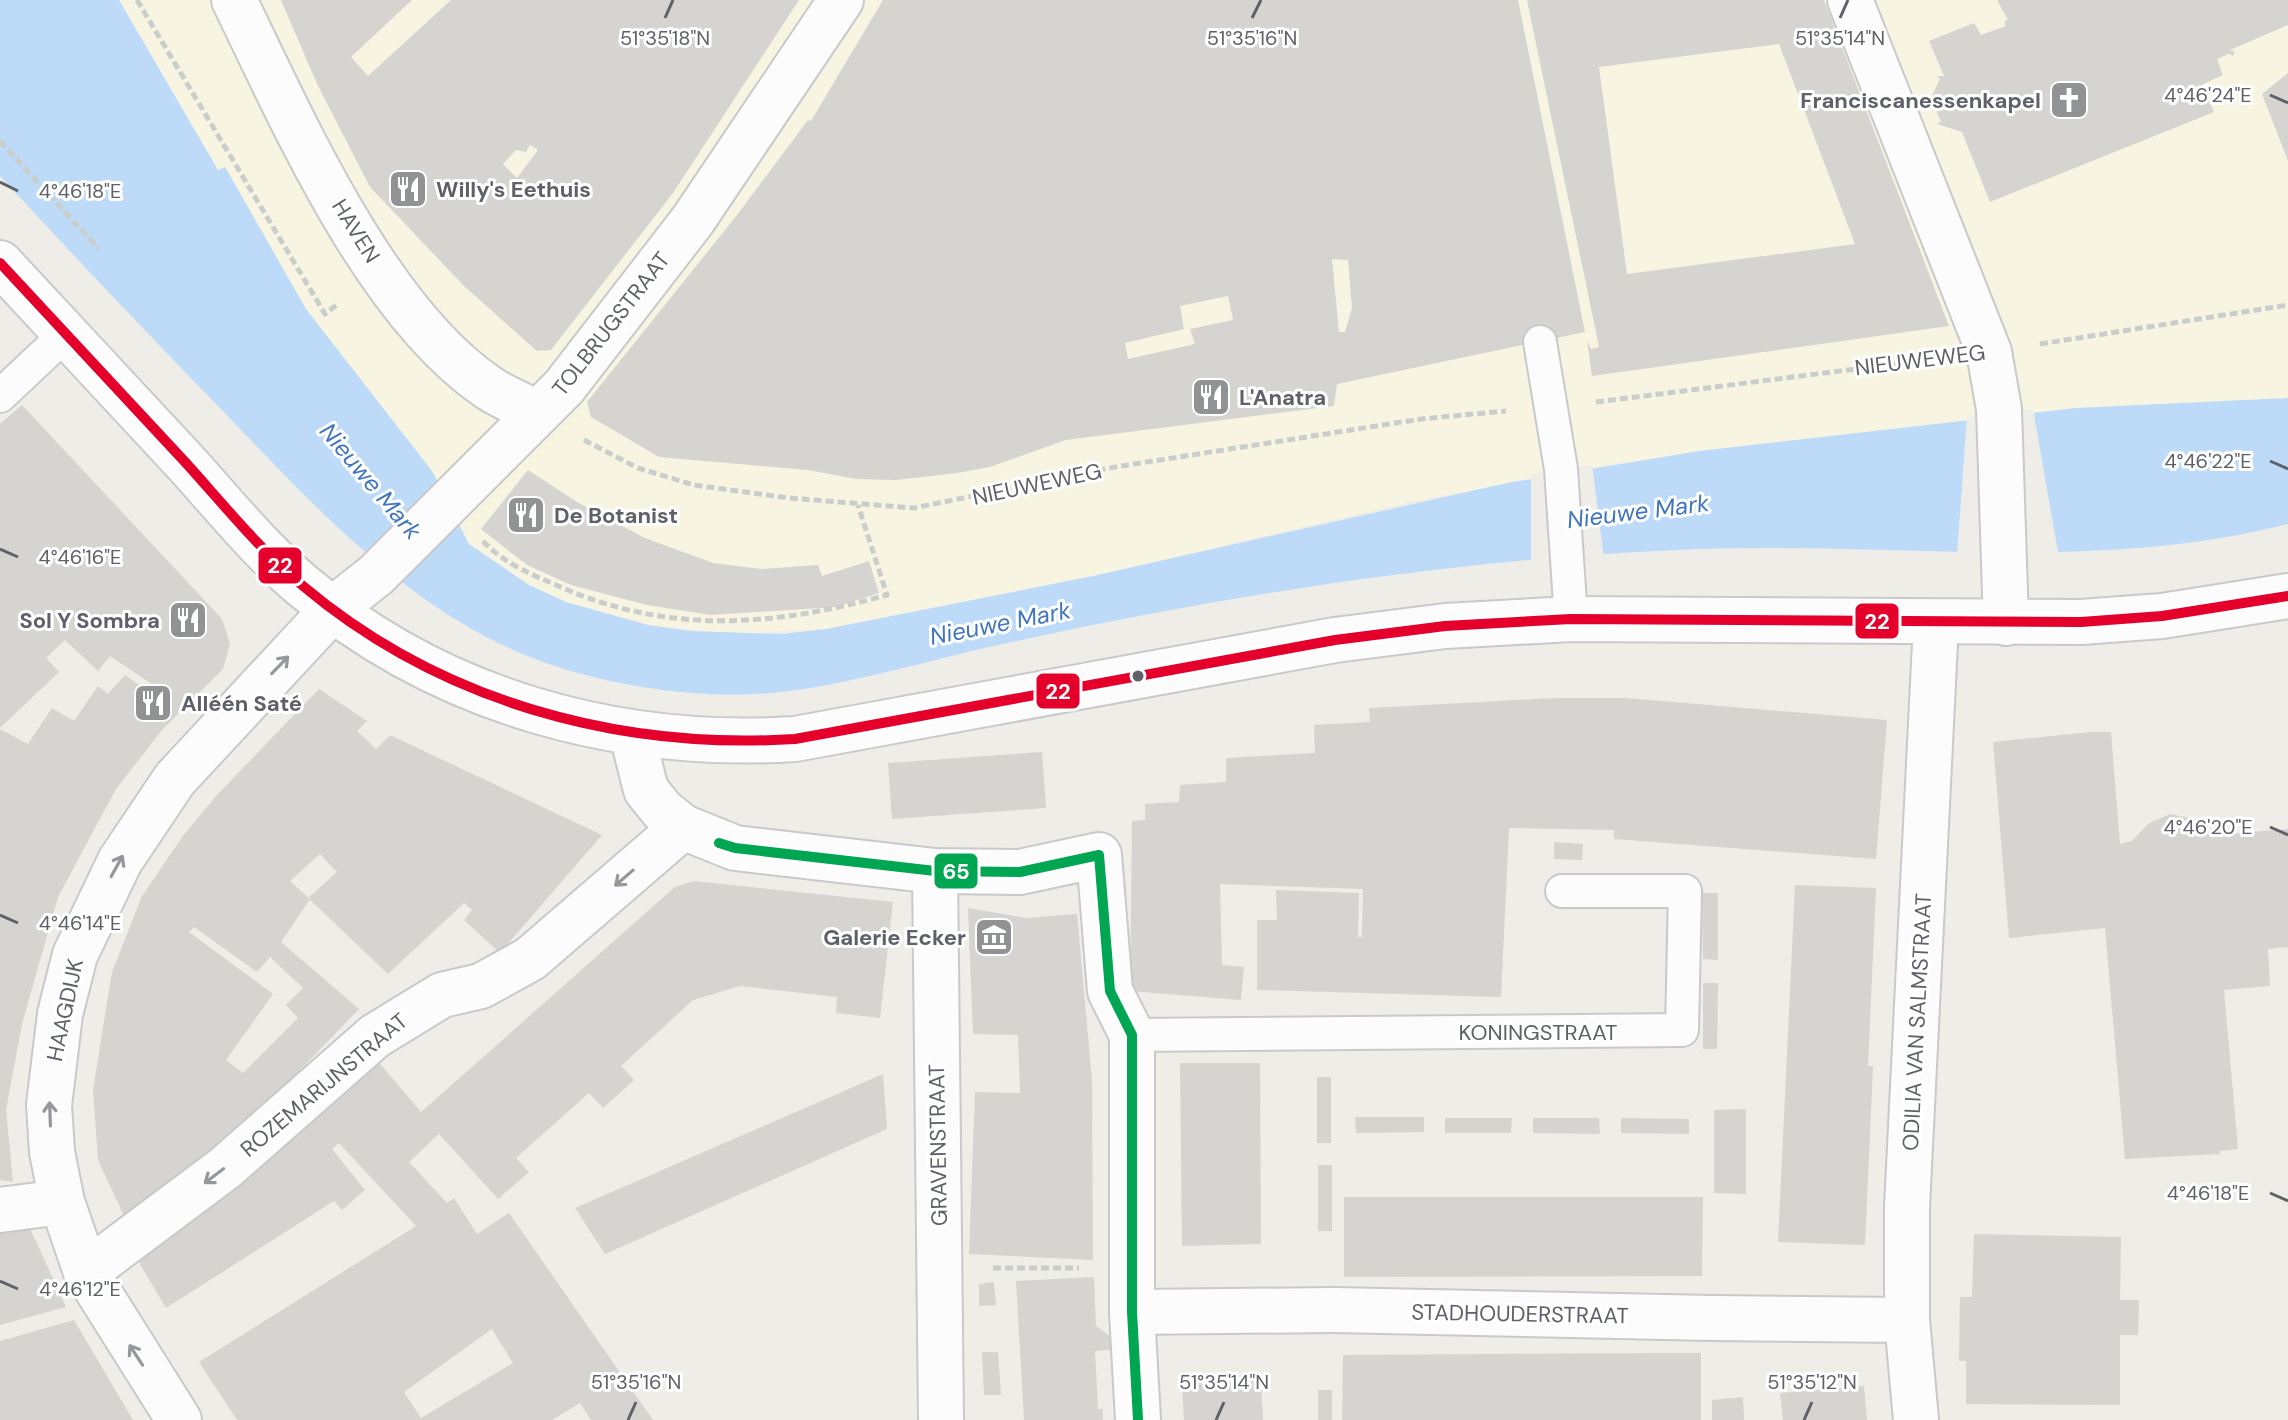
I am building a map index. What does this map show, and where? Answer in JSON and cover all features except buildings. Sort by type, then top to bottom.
[{"type":"street","name":"HAVEN","points":[[234,0],[321,174],[380,270],[417,318],[459,362],[489,387],[538,413]]},
{"type":"street","name":"TOLBRUGSTRAAT","points":[[333,609],[376,575],[564,387],[693,220],[841,0]]},
{"type":"street","points":[[1850,0],[1989,352],[1999,409],[2006,623]]},
{"type":"street","points":[[0,263],[277,562],[333,609],[377,639],[463,685],[553,716],[632,734],[724,741],[795,739],[1335,640],[1460,625],[1571,619],[2006,623],[2162,616],[2288,596]]},
{"type":"street","name":"HAAGDIJK","points":[[179,1420],[86,1272],[62,1202],[50,1121],[52,1060],[75,955],[96,906],[133,840],[175,779],[333,609]]},
{"type":"street","name":"ODILIA VAN SALMSTRAAT","points":[[1916,1420],[1907,1320],[1907,1207],[1936,623]]},
{"type":"street","points":[[632,734],[646,790],[663,811],[683,827],[735,848],[935,871],[1020,872],[1099,855],[1110,991],[1132,1035],[1132,1312],[1138,1420]]},
{"type":"street","name":"ROZEMARIJNSTRAAT","points":[[86,1272],[225,1168],[375,1036],[442,995],[481,986],[530,959],[683,827]]},
{"type":"street","name":"GRAVENSTRAAT","points":[[935,871],[941,1420]]},
{"type":"street","points":[[0,1210],[62,1202]]},
{"type":"street","name":"STADHOUDERSTRAAT","points":[[1132,1312],[1333,1310],[1907,1320]]},
{"type":"lane","points":[[0,396],[66,334]]},
{"type":"lane","points":[[1540,342],[1561,469],[1571,619]]},
{"type":"lane","name":"KONINGSTRAAT","points":[[1132,1035],[1682,1030],[1685,891],[1562,891]]},
{"type":"path","points":[[137,0],[325,314]]},
{"type":"path","points":[[0,141],[99,249]]},
{"type":"path","name":"NIEUWEWEG","points":[[538,413],[605,452],[664,478],[741,492],[858,505],[934,506],[1109,468],[1421,419],[1989,352],[2288,305]]},
{"type":"path","points":[[453,498],[472,530],[492,551],[528,573],[619,607],[707,623],[742,623],[832,610],[887,595],[858,505]]},
{"type":"path","points":[[939,1267],[1132,1268]]},
{"type":"shaded area","points":[[119,0],[2288,0],[2288,398],[2076,408],[1612,464],[1410,502],[1093,576],[826,629],[736,634],[648,625],[566,602],[529,585],[469,544],[432,471],[306,309],[226,168],[218,171]]},
{"type":"water","name":"Nieuwe Mark","points":[[0,0],[119,0],[218,170],[225,167],[306,309],[432,471],[469,544],[529,585],[566,602],[648,625],[690,631],[782,634],[826,629],[1093,576],[1507,483],[1699,451],[2076,408],[2288,398],[2288,524],[2215,539],[2142,548],[2069,552],[1701,549],[1519,561],[1338,582],[1159,612],[798,690],[746,694],[692,693],[611,681],[561,668],[509,648],[415,592],[372,558],[292,483],[0,176]]},
{"type":"pier","points":[[2033,409],[2059,558],[1957,556],[1967,416]]},
{"type":"pier","points":[[1592,465],[1604,558],[1531,564],[1531,474]]},
{"type":"transit line","name":"22","points":[[0,263],[272,558],[303,586],[357,626],[413,660],[473,688],[534,710],[598,726],[663,736],[729,740],[795,739],[1335,640],[1445,626],[1571,619],[2081,622],[2162,616],[2288,596]]},
{"type":"transit line","name":"65","points":[[719,843],[735,848],[935,871],[1020,872],[1099,855],[1110,991],[1132,1035],[1132,1312],[1138,1420]]},
{"type":"place","name":"Franciscanessenkapel","points":[[2069,100]]},
{"type":"place","name":"Willy's Eethuis","points":[[408,189]]},
{"type":"place","name":"L'Anatra","points":[[1211,397]]},
{"type":"place","name":"De Botanist","points":[[526,515]]},
{"type":"place","name":"Sol Y Sombra","points":[[188,620]]},
{"type":"place","name":"Alléén Saté","points":[[153,703]]},
{"type":"place","name":"Galerie Ecker","points":[[994,937]]}]
